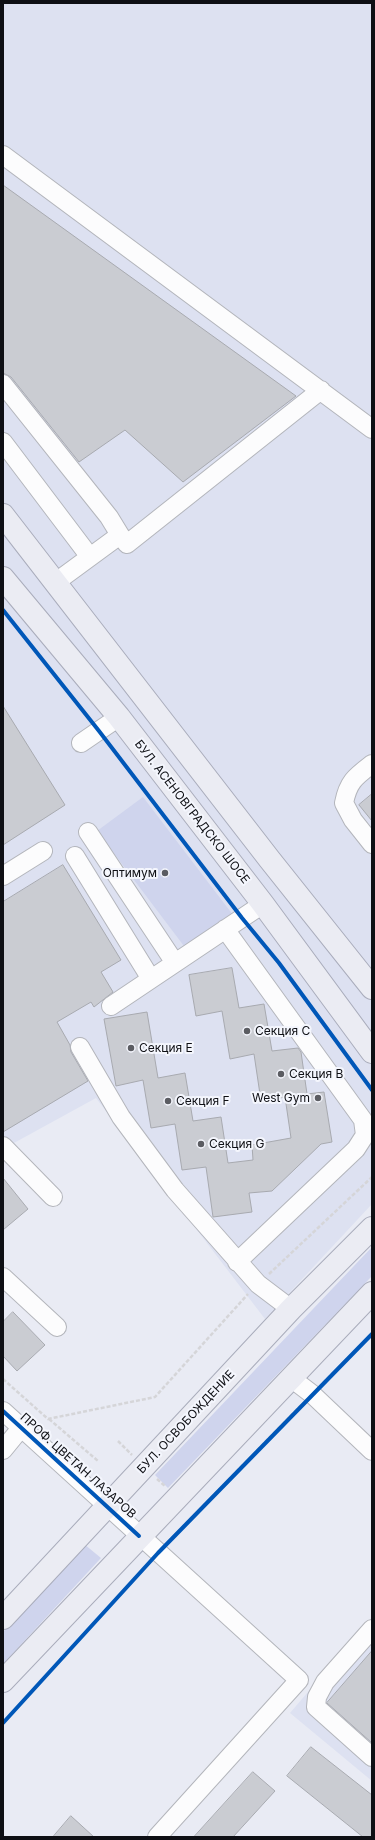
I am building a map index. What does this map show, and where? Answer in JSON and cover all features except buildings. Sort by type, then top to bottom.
[{"type":"main road","points":[[3,515],[270,860],[372,988]]},
{"type":"main road","name":"БУЛ. АСЕНОВГРАДСКО ШОСЕ","points":[[3,578],[119,717],[263,904],[372,1052]]},
{"type":"main road","name":"БУЛ. ОСВОБОЖДЕНИЕ","points":[[3,1618],[291,1309],[372,1228]]},
{"type":"main road","points":[[3,1681],[139,1536],[372,1293]]},
{"type":"street","points":[[3,155],[372,429]]},
{"type":"street","points":[[4,388],[109,517],[127,544],[321,390]]},
{"type":"street","points":[[3,442],[90,557]]},
{"type":"street","points":[[56,582],[120,535]]},
{"type":"street","points":[[81,744],[119,717]]},
{"type":"street","points":[[372,764],[347,788],[344,804],[353,820],[372,844]]},
{"type":"street","points":[[88,832],[175,963]]},
{"type":"street","points":[[3,876],[43,851]]},
{"type":"street","points":[[75,856],[152,979]]},
{"type":"street","points":[[111,1006],[263,904]]},
{"type":"street","points":[[225,929],[363,1120],[365,1135],[356,1149],[237,1262]]},
{"type":"street","points":[[80,1047],[121,1117],[175,1190],[258,1284],[291,1309]]},
{"type":"street","points":[[3,1146],[53,1197]]},
{"type":"street","points":[[3,1278],[57,1327]]},
{"type":"street","points":[[291,1378],[312,1394],[372,1451]]},
{"type":"street","name":"ПРОФ. ЦВЕТАН ЛАЗАРОВ","points":[[3,1412],[299,1680],[157,1837]]},
{"type":"street","points":[[3,1450],[21,1428]]},
{"type":"street","points":[[372,1629],[325,1682],[317,1697],[316,1707],[372,1757]]},
{"type":"path","points":[[48,1419],[155,1397],[258,1284],[372,1177]]},
{"type":"path","points":[[3,1723],[158,1553],[372,1334]]},
{"type":"path","points":[[3,1379],[98,1461]]},
{"type":"shaded area","points":[[3,3],[372,3],[372,1204],[265,1319],[96,1098],[3,1149]]},
{"type":"shaded area","name":"Оптимум","points":[[143,797],[233,915],[187,950],[97,831]]},
{"type":"shaded area","points":[[372,1247],[372,1276],[168,1488],[155,1475]]},
{"type":"shaded area","points":[[84,1544],[101,1558],[3,1664],[3,1632]]},
{"type":"shaded area","points":[[372,1617],[372,1781],[290,1713]]},
{"type":"cycle path","points":[[3,610],[99,731],[242,918],[279,963],[372,1090]]},
{"type":"cycle path","points":[[3,1723],[158,1553],[372,1334]]},
{"type":"cycle path","points":[[3,1411],[139,1536]]},
{"type":"place","name":"Оптимум","points":[[165,873]]},
{"type":"place","name":"Секция C","points":[[247,1031]]},
{"type":"place","name":"Секция E","points":[[131,1048]]},
{"type":"place","name":"Секция B","points":[[281,1074]]},
{"type":"place","name":"West Gym","points":[[318,1098]]},
{"type":"place","name":"Секция F","points":[[168,1101]]},
{"type":"place","name":"Секция G","points":[[201,1144]]}]
